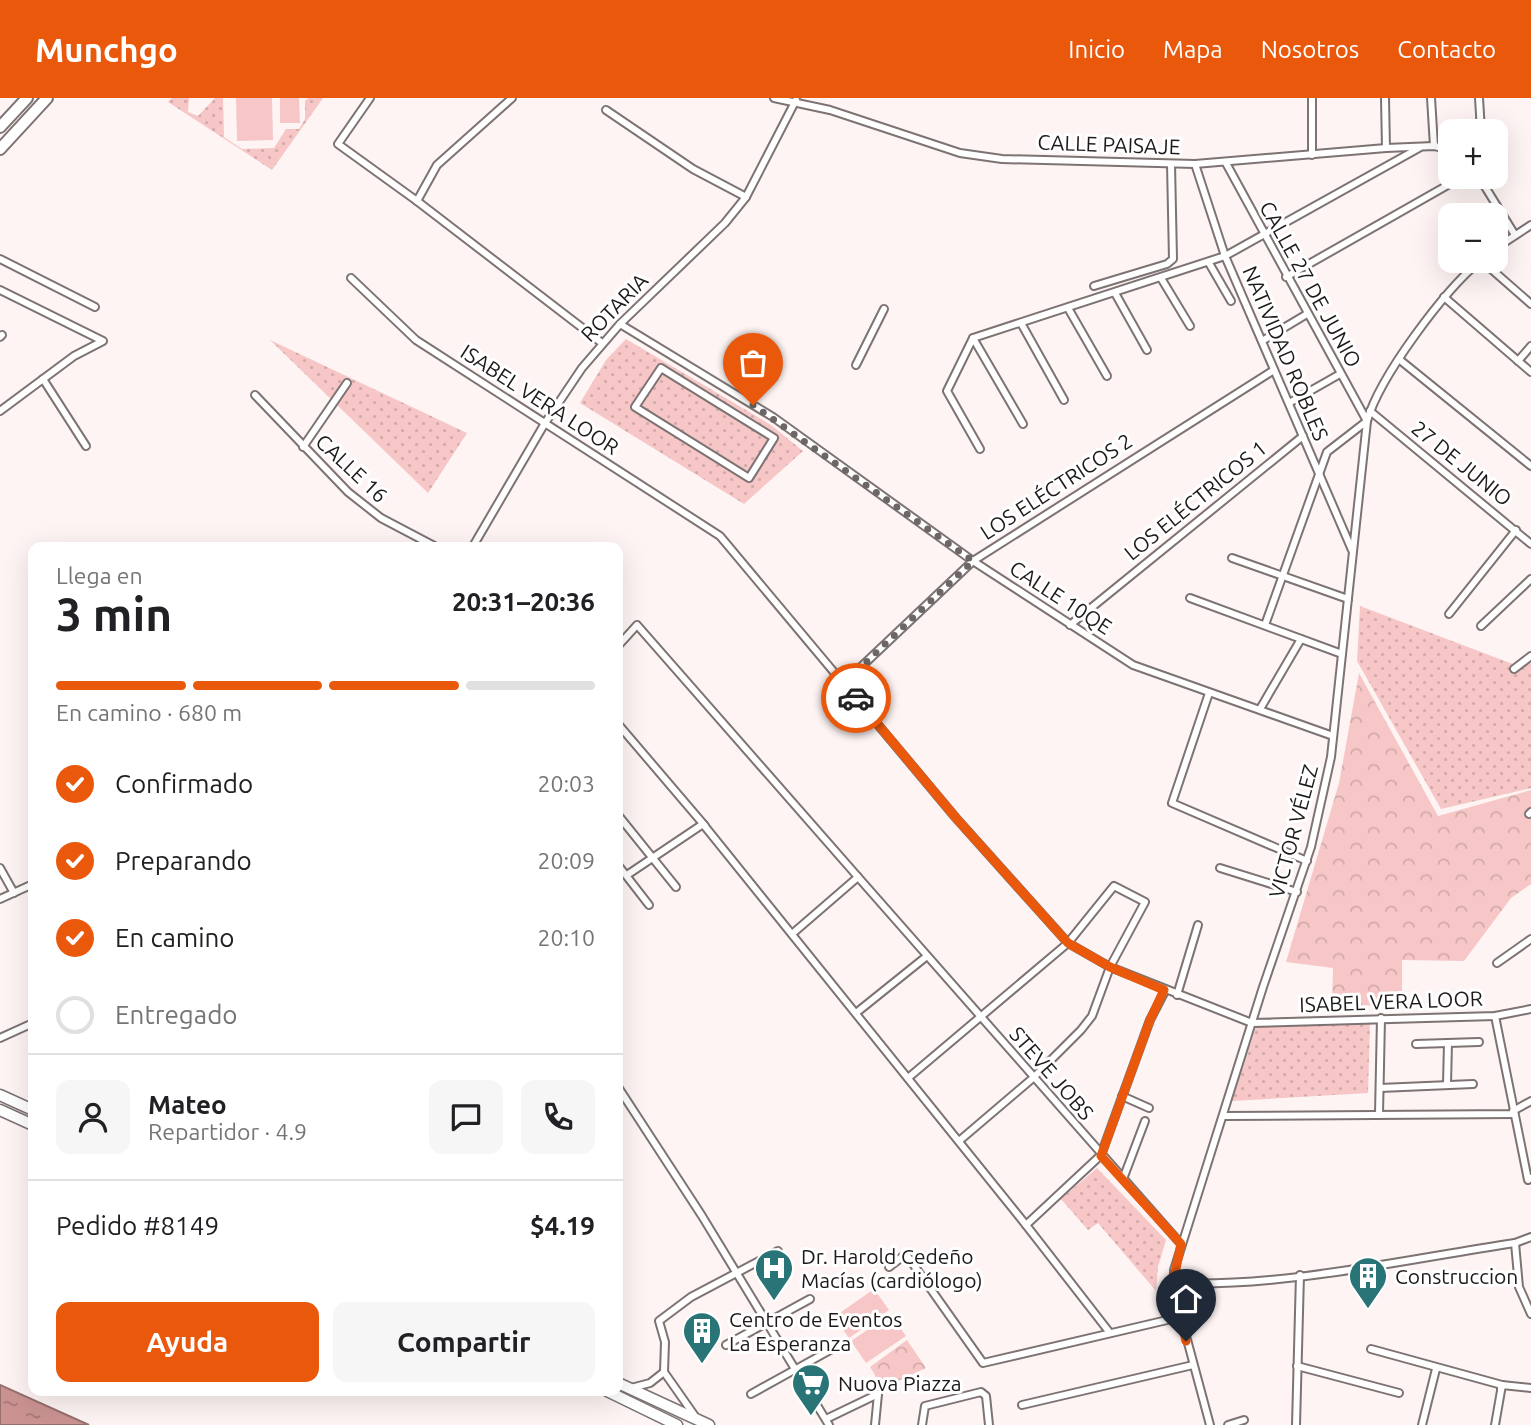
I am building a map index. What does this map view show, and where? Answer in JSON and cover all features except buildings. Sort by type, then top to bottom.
[{"type":"main road","points":[[0,127],[27,98]]},
{"type":"main road","points":[[0,149],[47,98]]},
{"type":"main road","points":[[0,1096],[28,1109]]},
{"type":"main road","points":[[0,1110],[28,1123]]},
{"type":"main road","points":[[623,1385],[709,1425]]},
{"type":"main road","points":[[617,1396],[677,1425]]},
{"type":"street","points":[[370,98],[338,144],[602,343]]},
{"type":"street","points":[[416,201],[437,165],[512,98]]},
{"type":"street","name":"CALLE PAISAJE","points":[[774,98],[796,100],[938,147],[983,157],[1195,164],[1386,148],[1438,147]]},
{"type":"street","points":[[1312,98],[1312,155]]},
{"type":"street","points":[[1385,98],[1386,148]]},
{"type":"street","points":[[1431,98],[1434,146]]},
{"type":"street","points":[[1479,98],[1480,119]]},
{"type":"street","name":"ROTARIA","points":[[476,542],[545,423],[602,343],[724,223],[746,197],[796,100]]},
{"type":"street","points":[[606,110],[693,169],[746,197]]},
{"type":"street","points":[[980,449],[947,391],[973,338],[1225,256],[1421,147]]},
{"type":"street","name":"CALLE 27 DE JUNIO","points":[[1226,163],[1367,421]]},
{"type":"street","points":[[1094,286],[1167,264],[1173,259],[1171,164]]},
{"type":"street","name":"NATIVIDAD ROBLES","points":[[1195,164],[1225,256],[1353,552]]},
{"type":"street","points":[[1286,277],[1441,189]]},
{"type":"street","points":[[1487,189],[1515,235]]},
{"type":"street","points":[[1508,240],[1531,225]]},
{"type":"street","points":[[0,259],[96,307]]},
{"type":"street","points":[[1209,262],[1231,301]]},
{"type":"street","name":"VICTOR VÉLEZ","points":[[1210,1425],[1173,1283],[1181,1244],[1307,861],[1327,781],[1367,421],[1370,411],[1401,360],[1444,297],[1469,273]]},
{"type":"street","points":[[1495,273],[1531,304]]},
{"type":"street","name":"ISABEL VERA LOOR","points":[[352,278],[416,340],[720,536],[956,818],[1068,943],[1110,967],[1252,1023],[1495,1016],[1531,1009]]},
{"type":"street","points":[[1161,278],[1190,326]]},
{"type":"street","points":[[0,290],[103,341],[74,356],[0,411]]},
{"type":"street","points":[[1115,293],[1147,350]]},
{"type":"street","points":[[1444,297],[1531,372]]},
{"type":"street","points":[[1068,308],[1107,376]]},
{"type":"street","points":[[856,365],[884,309]]},
{"type":"street","points":[[1262,341],[1307,314]]},
{"type":"street","points":[[1021,323],[1064,400]]},
{"type":"street","name":"CALLE 10QE","points":[[620,324],[773,417],[973,561],[1133,665],[1333,736]]},
{"type":"street","points":[[973,338],[1023,424]]},
{"type":"street","points":[[1518,361],[1531,346]]},
{"type":"street","points":[[1401,360],[1531,467]]},
{"type":"street","points":[[661,368],[774,438],[749,478],[635,407],[661,368]]},
{"type":"street","name":"LOS ELÉCTRICOS 2","points":[[844,683],[973,561],[1274,370]]},
{"type":"street","points":[[1289,403],[1340,374]]},
{"type":"street","points":[[43,379],[86,446]]},
{"type":"street","points":[[303,447],[347,383]]},
{"type":"street","name":"CALLE 16","points":[[255,395],[348,492],[381,518],[427,542]]},
{"type":"street","name":"27 DE JUNIO","points":[[1370,411],[1531,543]]},
{"type":"street","points":[[1265,625],[1327,452],[1367,421]]},
{"type":"street","name":"LOS ELÉCTRICOS 1","points":[[1070,625],[1303,436]]},
{"type":"street","points":[[1449,614],[1516,530]]},
{"type":"street","points":[[1231,558],[1348,599]]},
{"type":"street","points":[[1481,626],[1531,579]]},
{"type":"street","points":[[1190,598],[1342,653]]},
{"type":"street","name":"STEVE JOBS","points":[[623,640],[637,625],[1181,1244]]},
{"type":"street","points":[[1260,709],[1301,639]]},
{"type":"street","points":[[1514,669],[1531,656]]},
{"type":"street","points":[[1209,693],[1172,803],[1307,861]]},
{"type":"street","points":[[623,730],[856,1013],[1110,1333]]},
{"type":"street","points":[[623,821],[676,887]]},
{"type":"street","points":[[627,875],[703,824]]},
{"type":"street","points":[[0,868],[14,893]]},
{"type":"street","points":[[1220,868],[1297,892]]},
{"type":"street","points":[[623,871],[649,905]]},
{"type":"street","points":[[792,934],[858,877]]},
{"type":"street","points":[[0,900],[28,886]]},
{"type":"street","points":[[908,1078],[982,1019],[1068,943],[1114,886],[1145,902],[1110,967],[1092,1016],[1033,1078],[959,1141]]},
{"type":"street","points":[[1177,995],[1198,925]]},
{"type":"street","points":[[1497,962],[1531,939]]},
{"type":"street","points":[[856,1013],[927,956]]},
{"type":"street","points":[[1026,1225],[1101,1156],[1150,1020],[1164,990]]},
{"type":"street","points":[[1495,1016],[1513,1113],[1530,1179]]},
{"type":"street","points":[[1379,1114],[1381,1018]]},
{"type":"street","points":[[0,1038],[28,1025]]},
{"type":"street","points":[[1416,1044],[1479,1042]]},
{"type":"street","points":[[1447,1084],[1448,1043]]},
{"type":"street","points":[[1380,1088],[1473,1084]]},
{"type":"street","points":[[623,1095],[827,1422],[878,1394],[875,1425]]},
{"type":"street","points":[[1122,1096],[1149,1108]]},
{"type":"street","points":[[1224,1116],[1513,1113],[1531,1101]]},
{"type":"street","points":[[1123,1179],[1145,1121]]},
{"type":"street","points":[[1173,1283],[1214,1284],[1300,1275],[1515,1243],[1531,1237]]},
{"type":"street","points":[[1515,1243],[1520,1287],[1531,1314]]},
{"type":"street","points":[[698,1420],[664,1372],[665,1342],[659,1321],[691,1297],[778,1251]]},
{"type":"street","points":[[888,1267],[906,1254],[983,1363],[1180,1317]]},
{"type":"street","points":[[1297,1425],[1300,1275]]},
{"type":"street","points":[[726,1345],[810,1299]]},
{"type":"street","points":[[751,1394],[843,1343]]},
{"type":"street","points":[[1371,1349],[1502,1387],[1531,1388]]},
{"type":"street","points":[[1022,1405],[1193,1365]]},
{"type":"street","points":[[1297,1366],[1399,1393]]},
{"type":"street","points":[[1422,1425],[1436,1368]]},
{"type":"street","points":[[630,1388],[650,1383],[664,1372]]},
{"type":"street","points":[[1495,1425],[1502,1387]]},
{"type":"street","points":[[922,1425],[925,1406],[981,1392],[986,1396],[989,1425]]},
{"type":"street","points":[[659,1417],[664,1404]]},
{"type":"street","points":[[1228,1425],[1244,1420]]},
{"type":"green space","points":[[172,98],[189,98],[188,112],[198,116],[215,98],[223,98],[224,137],[242,149],[274,148],[286,129],[299,129],[305,119],[305,101],[308,98],[323,98],[272,170],[168,102]]},
{"type":"green space","points":[[236,98],[272,98],[273,140],[237,141]]},
{"type":"green space","points":[[280,98],[299,98],[300,123],[280,123]]},
{"type":"green space","points":[[626,339],[771,425],[803,451],[744,504],[580,403],[606,360]]},
{"type":"green space","points":[[270,340],[467,433],[428,493]]},
{"type":"green space","points":[[1360,606],[1518,666],[1531,663],[1531,788],[1441,809],[1357,661]]},
{"type":"green space","points":[[1359,673],[1438,816],[1531,790],[1531,884],[1511,898],[1464,961],[1402,960],[1402,1006],[1332,1005],[1333,968],[1286,962],[1339,783]]},
{"type":"green space","points":[[1370,1023],[1368,1093],[1232,1101],[1256,1027]]},
{"type":"green space","points":[[1097,1168],[1166,1240],[1158,1267],[1156,1291],[1098,1223],[1088,1230],[1061,1199]]},
{"type":"green space","points":[[874,1289],[889,1310],[849,1338],[834,1317]]},
{"type":"green space","points":[[891,1314],[906,1336],[866,1363],[851,1341]]},
{"type":"green space","points":[[907,1340],[926,1368],[883,1388],[870,1367]]},
{"type":"water","points":[[0,1385],[89,1425],[0,1425]]},
{"type":"way so far","points":[[753,405],[973,561],[844,683],[856,698]]},
{"type":"place","name":"Dr. Harold Cedeño Macías (cardiólogo)","points":[[774,1302]]},
{"type":"place","name":"Construccion","points":[[1368,1310]]},
{"type":"place","name":"Centro de Eventos La Esperanza","points":[[702,1365]]},
{"type":"place","name":"Nuova Piazza","points":[[811,1417]]},
{"type":"route","points":[[856,698],[956,818],[1068,943],[1110,967],[1164,990],[1150,1020],[1101,1156],[1181,1244],[1173,1283],[1186,1341]]}]
